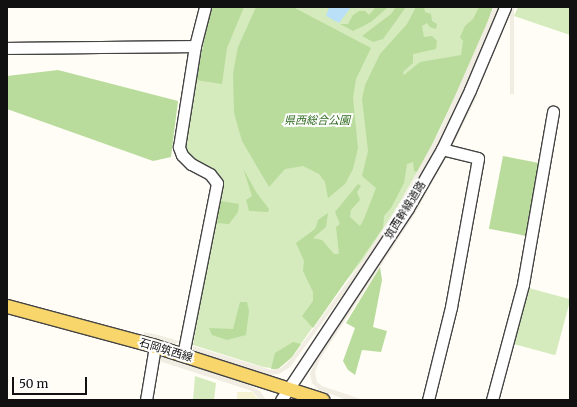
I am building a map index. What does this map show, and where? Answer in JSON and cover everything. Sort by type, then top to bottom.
[{"type":"main road","name":"石岡筑西線","points":[[7,306],[155,346],[183,355],[284,394],[323,400]]},
{"type":"street","points":[[183,355],[217,183],[210,174],[191,164],[182,155],[179,147],[195,46],[206,7]]},
{"type":"street","name":"筑西幹線道路","points":[[284,394],[408,208],[442,149],[470,90],[505,7]]},
{"type":"street","points":[[7,48],[195,46]]},
{"type":"street","points":[[492,400],[523,284],[552,112]]},
{"type":"street","points":[[428,400],[451,307],[478,158],[442,149]]},
{"type":"street","points":[[146,400],[155,346]]},
{"type":"shaded area","points":[[494,7],[499,7],[469,79],[443,134],[405,203],[366,263],[290,367],[279,374],[268,375],[193,350],[193,346],[271,370],[281,368],[292,358],[363,260],[401,201],[440,130]]},
{"type":"shaded area","points":[[510,7],[514,7],[514,94],[510,94]]},
{"type":"shaded area","points":[[473,96],[477,96],[452,147],[450,144]]},
{"type":"shaded area","points":[[447,156],[416,212],[320,359],[315,372],[317,382],[322,386],[364,400],[347,400],[319,390],[312,383],[310,374],[317,355],[345,315],[443,157]]},
{"type":"shaded area","points":[[144,332],[179,341],[174,345],[143,336]]},
{"type":"shaded area","points":[[160,355],[247,384],[260,391],[266,400],[260,400],[252,391],[156,360]]},
{"type":"shaded area","points":[[237,392],[252,392],[259,400],[237,400]]},
{"type":"green space","name":"県西総合公園","points":[[211,7],[493,7],[430,149],[399,204],[363,260],[337,292],[292,357],[278,369],[263,367],[193,345],[221,187],[220,178],[215,171],[190,158],[183,146]]},
{"type":"green space","points":[[211,7],[244,7],[227,48],[222,84],[196,80]]},
{"type":"green space","points":[[256,7],[293,7],[371,48],[356,79],[353,98],[358,148],[353,169],[345,184],[328,198],[325,182],[319,174],[303,166],[285,169],[269,187],[242,141],[234,113],[233,73],[238,47]]},
{"type":"green space","points":[[376,7],[388,7],[371,22],[353,31],[340,24],[348,24],[353,15],[359,11],[365,11],[369,15]]},
{"type":"green space","points":[[396,7],[406,7],[383,39],[373,42],[362,36],[391,14]]},
{"type":"green space","points":[[416,7],[424,7],[425,12],[431,14],[432,21],[437,24],[436,29],[430,27],[427,23],[422,26],[424,37],[432,36],[437,41],[436,49],[413,54],[413,63],[403,72],[404,75],[420,62],[461,55],[463,41],[460,37],[465,26],[473,19],[479,7],[493,7],[480,44],[430,149],[417,172],[414,171],[413,162],[407,164],[404,183],[391,208],[384,216],[383,228],[313,328],[302,316],[313,301],[313,292],[303,271],[304,261],[296,243],[315,229],[318,220],[328,213],[326,227],[313,238],[322,240],[334,254],[339,254],[336,227],[340,224],[335,212],[358,184],[361,186],[357,192],[360,200],[351,210],[350,217],[360,226],[364,219],[376,188],[362,176],[368,151],[362,99],[365,85],[380,54],[407,24]]},
{"type":"green space","points":[[518,7],[570,7],[570,35],[514,16]]},
{"type":"green space","points":[[58,70],[178,101],[171,157],[153,161],[7,109],[7,76]]},
{"type":"green space","points":[[503,156],[540,163],[526,236],[489,229]]},
{"type":"green space","points":[[243,168],[256,192],[269,209],[268,212],[249,211],[246,200],[252,196]]},
{"type":"green space","points":[[221,201],[239,204],[238,212],[229,224],[217,223]]},
{"type":"green space","points":[[380,267],[382,280],[373,327],[387,331],[381,352],[362,350],[355,375],[348,370],[343,361],[355,328],[346,323]]},
{"type":"green space","points":[[525,287],[570,299],[555,355],[510,343]]},
{"type":"green space","points":[[240,302],[247,302],[249,311],[246,335],[227,340],[212,335],[209,328],[233,329]]},
{"type":"green space","points":[[293,342],[301,344],[292,357],[278,369],[271,369],[275,353]]},
{"type":"green space","points":[[195,376],[216,383],[214,400],[193,400]]},
{"type":"water","points":[[329,7],[351,7],[339,23],[326,16]]}]
